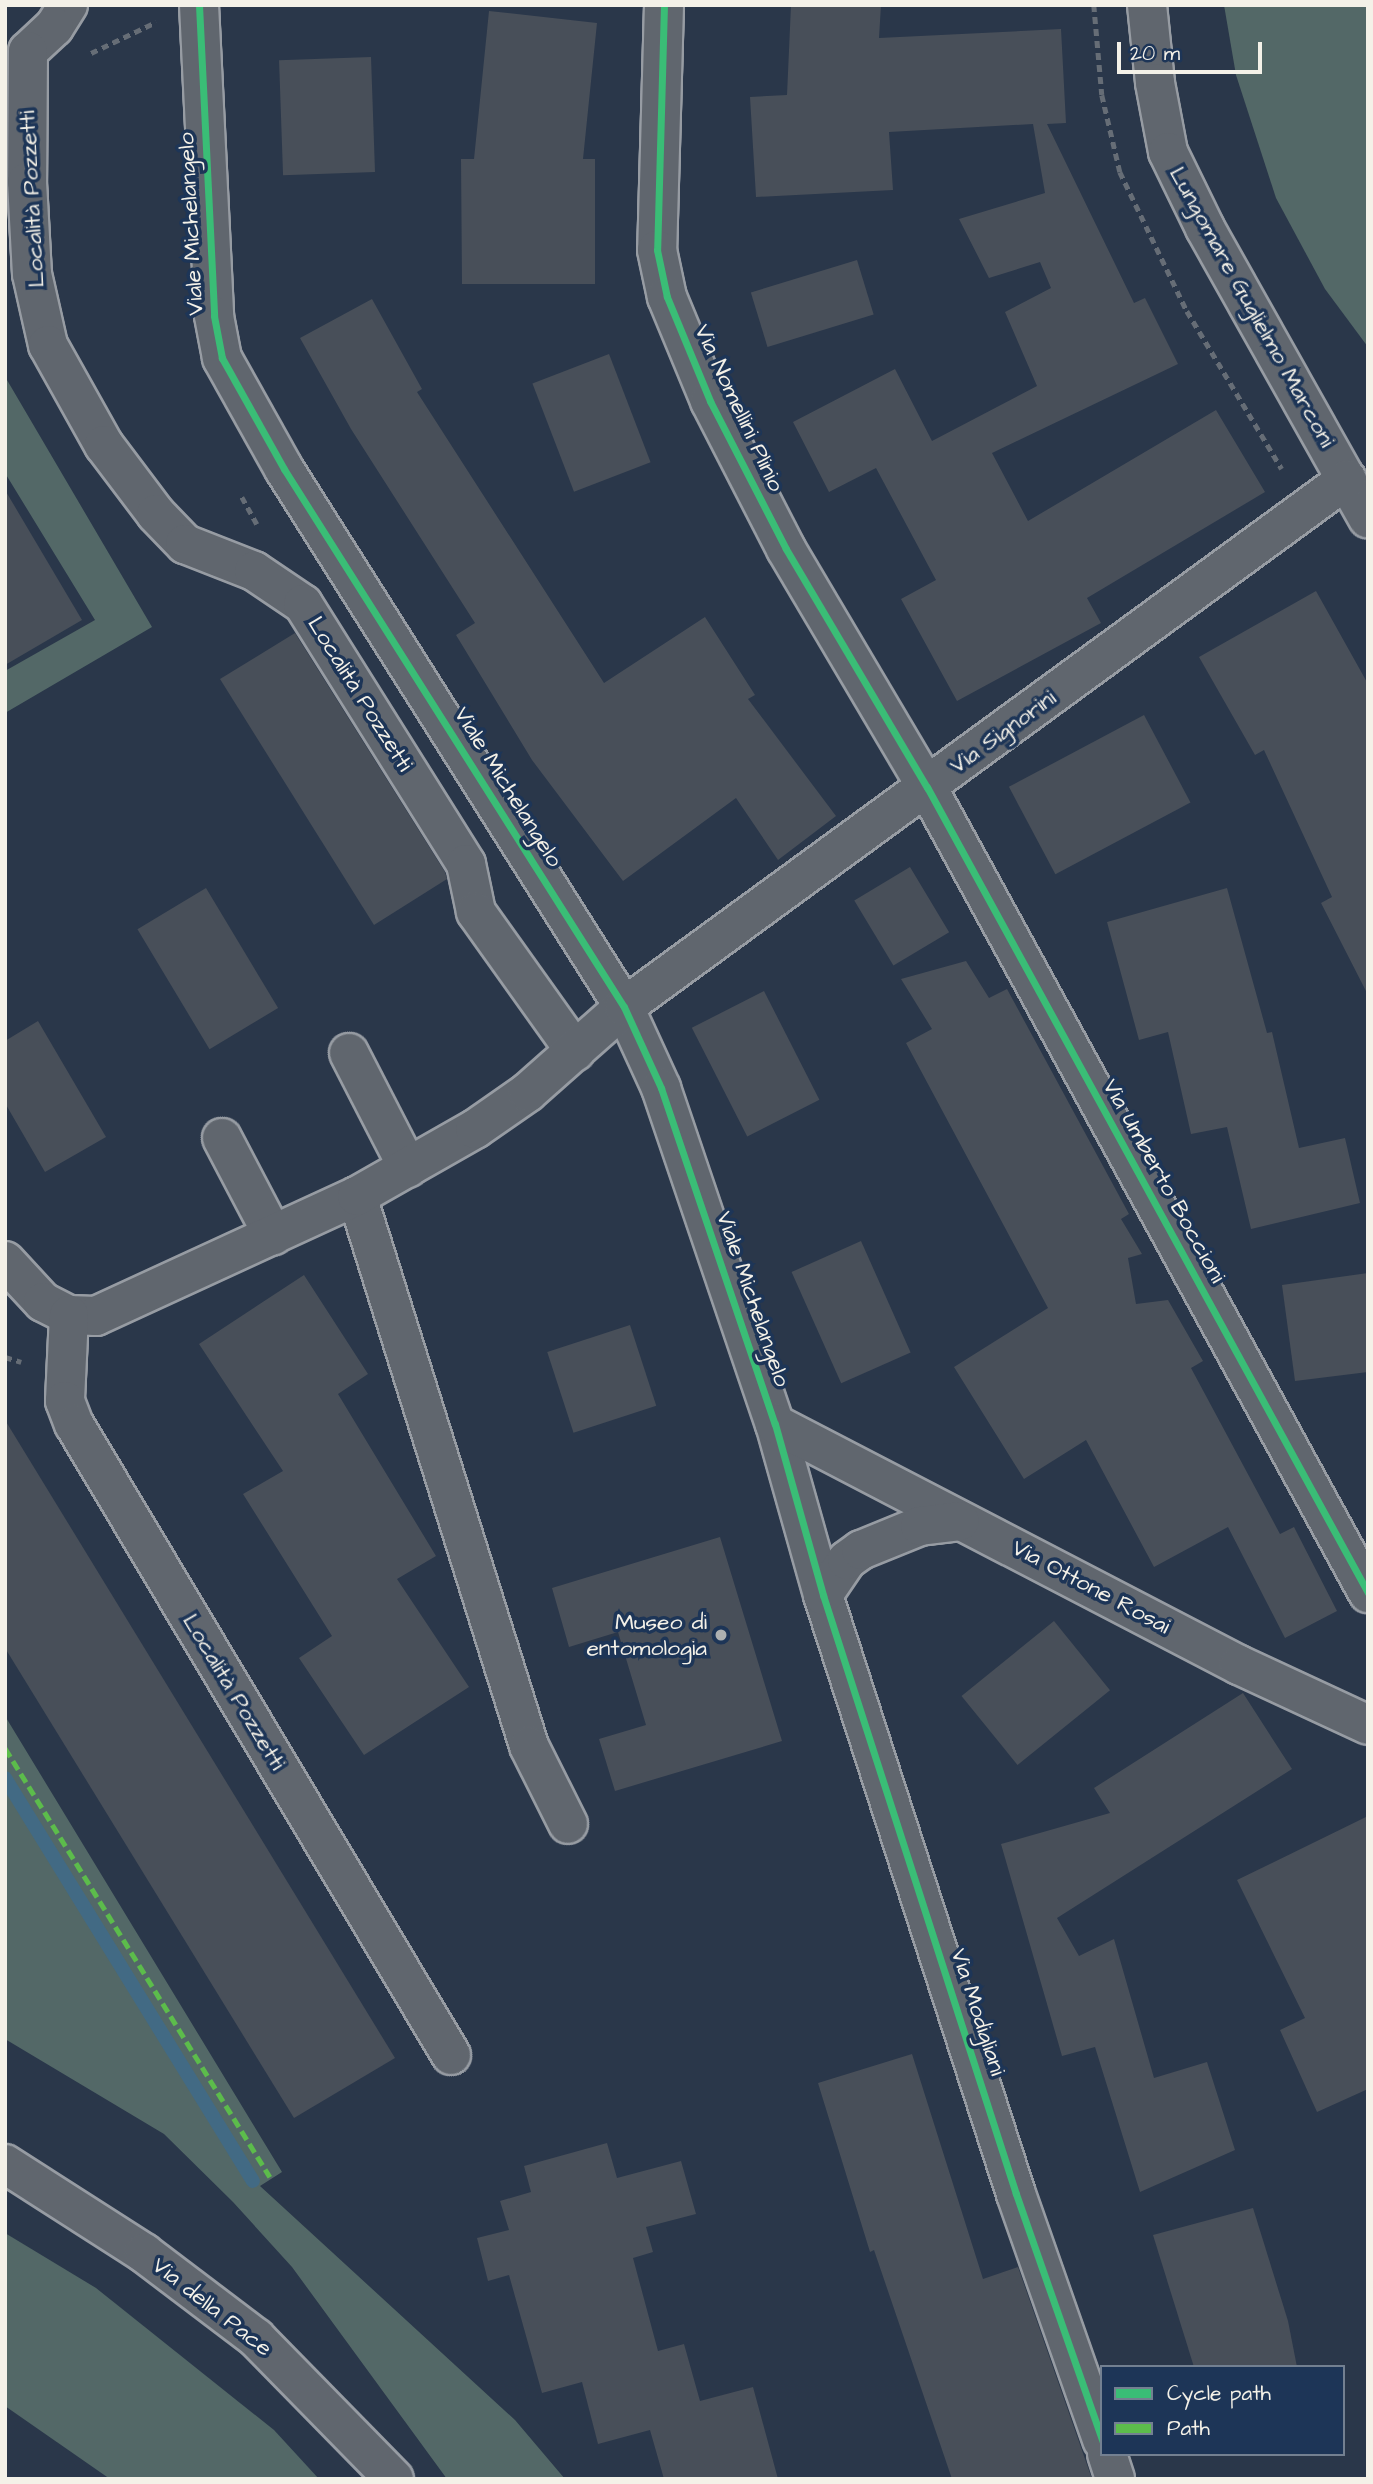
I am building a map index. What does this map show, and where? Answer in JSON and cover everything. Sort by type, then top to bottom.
[{"type":"street","name":"Località Pozzetti","points":[[68,5],[54,27],[28,51],[27,182],[33,274],[48,345],[104,445],[156,514],[185,544],[254,571],[303,604],[466,864],[476,912],[575,1051]]},
{"type":"street","name":"Via Nomellini Plinio","points":[[664,5],[656,203],[657,250],[667,297],[710,401],[786,550],[927,787]]},
{"type":"street","name":"Lungomare Guglielmo Marconi","points":[[1147,5],[1168,152],[1205,228],[1368,518]]},
{"type":"street","name":"Viale Michelangelo","points":[[182,11],[214,316],[222,358],[284,469],[624,1007],[661,1088],[775,1424],[822,1595]]},
{"type":"street","name":"Via Signorini","points":[[624,1007],[1347,479]]},
{"type":"street","name":"Via Umberto Boccioni","points":[[927,787],[1368,1593]]},
{"type":"street","points":[[5,1261],[43,1302],[69,1315],[96,1316],[358,1196],[408,1168],[518,1100],[624,1007]]},
{"type":"street","points":[[349,1054],[408,1168]]},
{"type":"street","points":[[222,1138],[273,1235]]},
{"type":"street","points":[[358,1196],[529,1746],[568,1824]]},
{"type":"street","name":"Località Pozzetti","points":[[69,1315],[65,1401],[74,1424],[452,2055]]},
{"type":"street","name":"Via Ottone Rosai","points":[[775,1424],[960,1521],[1036,1556],[1238,1665],[1368,1726]]},
{"type":"street","points":[[822,1595],[847,1560],[875,1542],[920,1526],[960,1521]]},
{"type":"street","name":"Via Modigliani","points":[[822,1595],[1016,2194],[1100,2434]]},
{"type":"street","name":"Via della Pace","points":[[5,2164],[144,2253],[256,2338],[394,2479]]},
{"type":"street","points":[[1108,2456],[1115,2479]]},
{"type":"path","points":[[79,59],[182,11]]},
{"type":"green space","points":[[1224,5],[1368,5],[1368,347],[1325,289],[1276,198],[1236,75]]},
{"type":"green space","points":[[5,362],[7,380],[152,627],[5,713],[5,671],[95,620],[5,473]]},
{"type":"green space","points":[[5,1716],[282,2172],[260,2186],[515,2420],[565,2479],[447,2479],[292,2267],[233,2202],[164,2134],[5,2039]]},
{"type":"green space","points":[[5,2233],[96,2288],[274,2430],[319,2479],[110,2479],[5,2406]]},
{"type":"building","points":[[791,5],[881,5],[879,38],[1061,29],[1066,123],[1047,124],[1134,303],[1145,298],[1178,364],[992,453],[1028,521],[1216,410],[1265,492],[1087,598],[1101,623],[957,701],[901,599],[936,580],[876,468],[829,492],[793,422],[895,369],[932,441],[1037,386],[1005,312],[1051,288],[1040,262],[989,278],[959,219],[1045,193],[1033,124],[889,132],[893,190],[756,197],[750,97],[787,95]]},
{"type":"building","points":[[489,11],[597,23],[583,159],[595,159],[595,284],[462,284],[461,159],[474,159]]},
{"type":"building","points":[[371,57],[375,172],[283,175],[279,60]]},
{"type":"building","points":[[857,260],[874,315],[768,347],[751,292]]},
{"type":"building","points":[[372,299],[422,389],[417,392],[604,683],[705,617],[755,695],[748,699],[836,816],[778,860],[736,798],[623,881],[532,760],[456,635],[475,623],[351,429],[300,338]]},
{"type":"building","points":[[609,354],[651,462],[574,492],[532,383]]},
{"type":"building","points":[[5,490],[82,620],[5,665]]},
{"type":"building","points":[[1316,591],[1368,684],[1368,995],[1321,903],[1332,897],[1264,750],[1255,755],[1199,657]]},
{"type":"building","points":[[295,633],[447,879],[374,925],[220,679]]},
{"type":"building","points":[[1144,715],[1190,802],[1055,874],[1009,787]]},
{"type":"building","points":[[910,867],[949,932],[893,966],[854,900]]},
{"type":"building","points":[[206,888],[278,1008],[210,1049],[137,929]]},
{"type":"building","points":[[1227,888],[1267,1033],[1272,1032],[1299,1148],[1345,1138],[1360,1203],[1251,1229],[1227,1127],[1191,1134],[1168,1032],[1139,1040],[1107,922]]},
{"type":"building","points":[[966,961],[989,998],[1007,989],[1129,1214],[1121,1219],[1142,1254],[1128,1258],[1136,1304],[1168,1300],[1203,1361],[1191,1368],[1280,1534],[1294,1527],[1337,1611],[1285,1638],[1228,1527],[1154,1567],[1086,1440],[1024,1479],[954,1367],[1048,1308],[906,1043],[932,1029],[901,979]]},
{"type":"building","points":[[764,991],[819,1100],[747,1136],[692,1028]]},
{"type":"building","points":[[38,1021],[106,1137],[45,1172],[5,1103],[5,1041]]},
{"type":"building","points":[[861,1241],[911,1352],[841,1383],[792,1272]]},
{"type":"building","points":[[1368,1273],[1368,1372],[1295,1381],[1282,1285]]},
{"type":"building","points":[[304,1275],[368,1374],[338,1394],[436,1556],[397,1579],[469,1687],[364,1755],[299,1658],[332,1636],[243,1494],[283,1471],[199,1344]]},
{"type":"building","points":[[630,1325],[656,1406],[574,1433],[547,1352]]},
{"type":"building","points":[[5,1420],[395,2058],[294,2118],[5,1648]]},
{"type":"building","points":[[720,1537],[782,1741],[615,1791],[599,1739],[646,1725],[618,1632],[569,1647],[552,1588]]},
{"type":"building","points":[[1054,1621],[1110,1690],[1018,1765],[962,1696]]},
{"type":"building","points":[[1243,1693],[1292,1769],[1057,1918],[1079,1956],[1114,1939],[1154,2078],[1207,2062],[1235,2150],[1140,2192],[1095,2047],[1062,2056],[1001,1844],[1110,1813],[1094,1788]]},
{"type":"building","points":[[1368,1816],[1368,2089],[1317,2112],[1280,2030],[1305,2018],[1237,1880]]},
{"type":"building","points":[[912,2054],[983,2279],[1018,2267],[1092,2479],[952,2479],[874,2250],[870,2252],[818,2083]]},
{"type":"building","points":[[607,2143],[617,2178],[681,2161],[696,2214],[646,2227],[653,2252],[633,2258],[658,2351],[684,2344],[700,2401],[753,2387],[778,2479],[664,2479],[650,2430],[598,2444],[582,2382],[542,2393],[509,2275],[488,2281],[477,2238],[509,2230],[500,2201],[531,2192],[524,2166]]},
{"type":"building","points":[[1253,2208],[1288,2321],[1297,2365],[1193,2365],[1153,2235]]},
{"type":"waterway","points":[[5,1778],[253,2181]]},
{"type":"marked path","points":[[5,1748],[270,2177]]},
{"type":"cycle path","points":[[199,5],[214,316],[222,358],[284,469],[624,1007],[661,1088],[775,1424],[823,1595],[1016,2194],[1100,2434]]},
{"type":"cycle path","points":[[664,5],[657,250],[667,297],[710,401],[786,549],[927,787],[1368,1593]]},
{"type":"place","name":"Museo di entomologia","points":[[721,1635]]}]
